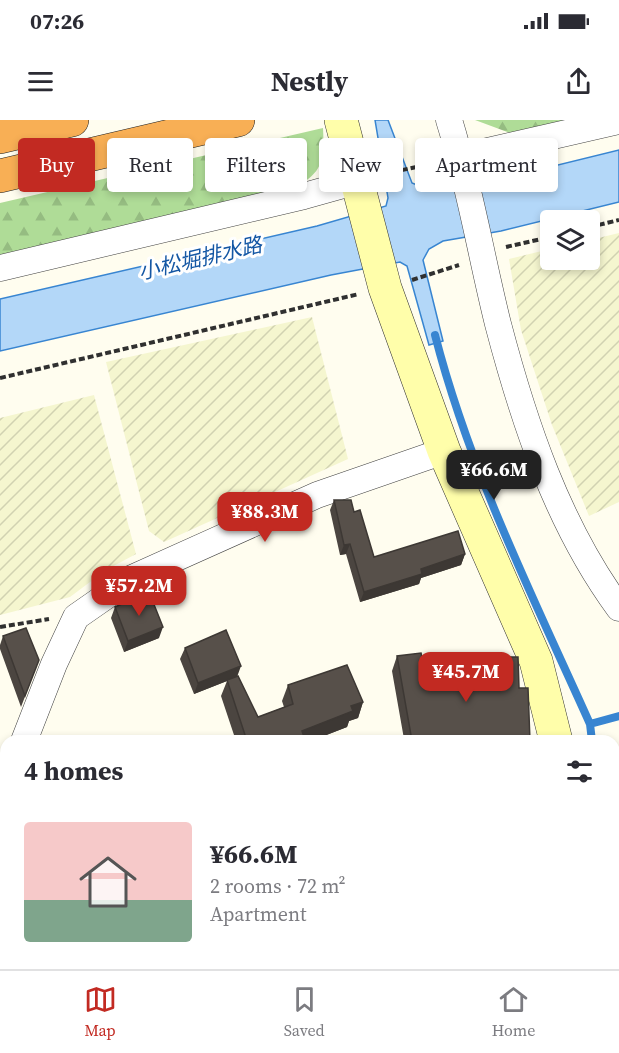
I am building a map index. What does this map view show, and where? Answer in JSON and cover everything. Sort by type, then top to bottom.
[{"type":"highway","points":[[0,137],[72,120]]},
{"type":"highway","points":[[0,176],[238,120]]},
{"type":"street","points":[[341,120],[348,138]]},
{"type":"street","points":[[449,120],[452,138]]},
{"type":"street","points":[[556,138],[619,121]]},
{"type":"street","points":[[0,268],[328,192]]},
{"type":"street","points":[[367,192],[390,281],[444,451],[536,661],[554,735]]},
{"type":"street","points":[[464,192],[481,251],[498,325],[544,464],[569,530],[594,573],[619,608]]},
{"type":"street","points":[[26,735],[54,664],[76,617],[132,578],[317,495],[444,451]]},
{"type":"path","points":[[600,225],[619,220]]},
{"type":"path","points":[[481,251],[540,239]]},
{"type":"path","points":[[0,378],[390,281],[436,273]]},
{"type":"path","points":[[0,627],[35,620],[76,617]]},
{"type":"green space","points":[[475,120],[569,120],[510,133]]},
{"type":"green space","points":[[323,128],[323,138],[319,138],[319,165],[307,180],[307,138],[280,138]]},
{"type":"green space","points":[[205,155],[205,192],[287,192],[0,258],[0,203],[47,192],[95,192],[95,181],[107,178],[107,192],[193,192],[193,158]]},
{"type":"green space","points":[[619,233],[619,502],[589,516],[552,425],[521,330],[509,259],[540,251],[540,270],[600,270],[600,238]]},
{"type":"green space","points":[[312,317],[348,459],[164,542],[149,531],[106,362]]},
{"type":"green space","points":[[94,395],[136,554],[106,570],[70,597],[0,615],[0,418]]},
{"type":"water","points":[[375,120],[388,120],[395,138],[378,138]]},
{"type":"water","name":"小松堀排水路","points":[[619,150],[619,202],[586,210],[540,210],[540,221],[443,241],[429,249],[423,260],[443,341],[429,345],[407,266],[400,262],[331,275],[0,351],[0,299],[317,226],[386,206],[387,192],[403,192],[403,159],[412,183],[415,184],[415,192],[558,192],[558,165]]},
{"type":"building","points":[[334,500],[351,500],[354,512],[360,510],[374,557],[458,531],[465,554],[421,569],[422,574],[364,592],[350,544],[344,545]]},
{"type":"building","points":[[149,592],[163,627],[128,641],[115,607]]},
{"type":"building","points":[[26,628],[39,660],[25,696],[3,636]]},
{"type":"building","points":[[226,630],[241,666],[198,683],[185,648]]},
{"type":"building","points":[[421,653],[426,678],[493,671],[493,657],[518,657],[519,688],[528,688],[530,735],[411,735],[397,656]]},
{"type":"building","points":[[347,665],[363,702],[351,706],[353,711],[302,731],[303,735],[245,735],[227,680],[238,676],[258,717],[293,704],[288,685]]},
{"type":"waterway","points":[[435,335],[449,386],[484,484],[590,724],[591,735]]},
{"type":"waterway","points":[[590,724],[619,716]]}]
